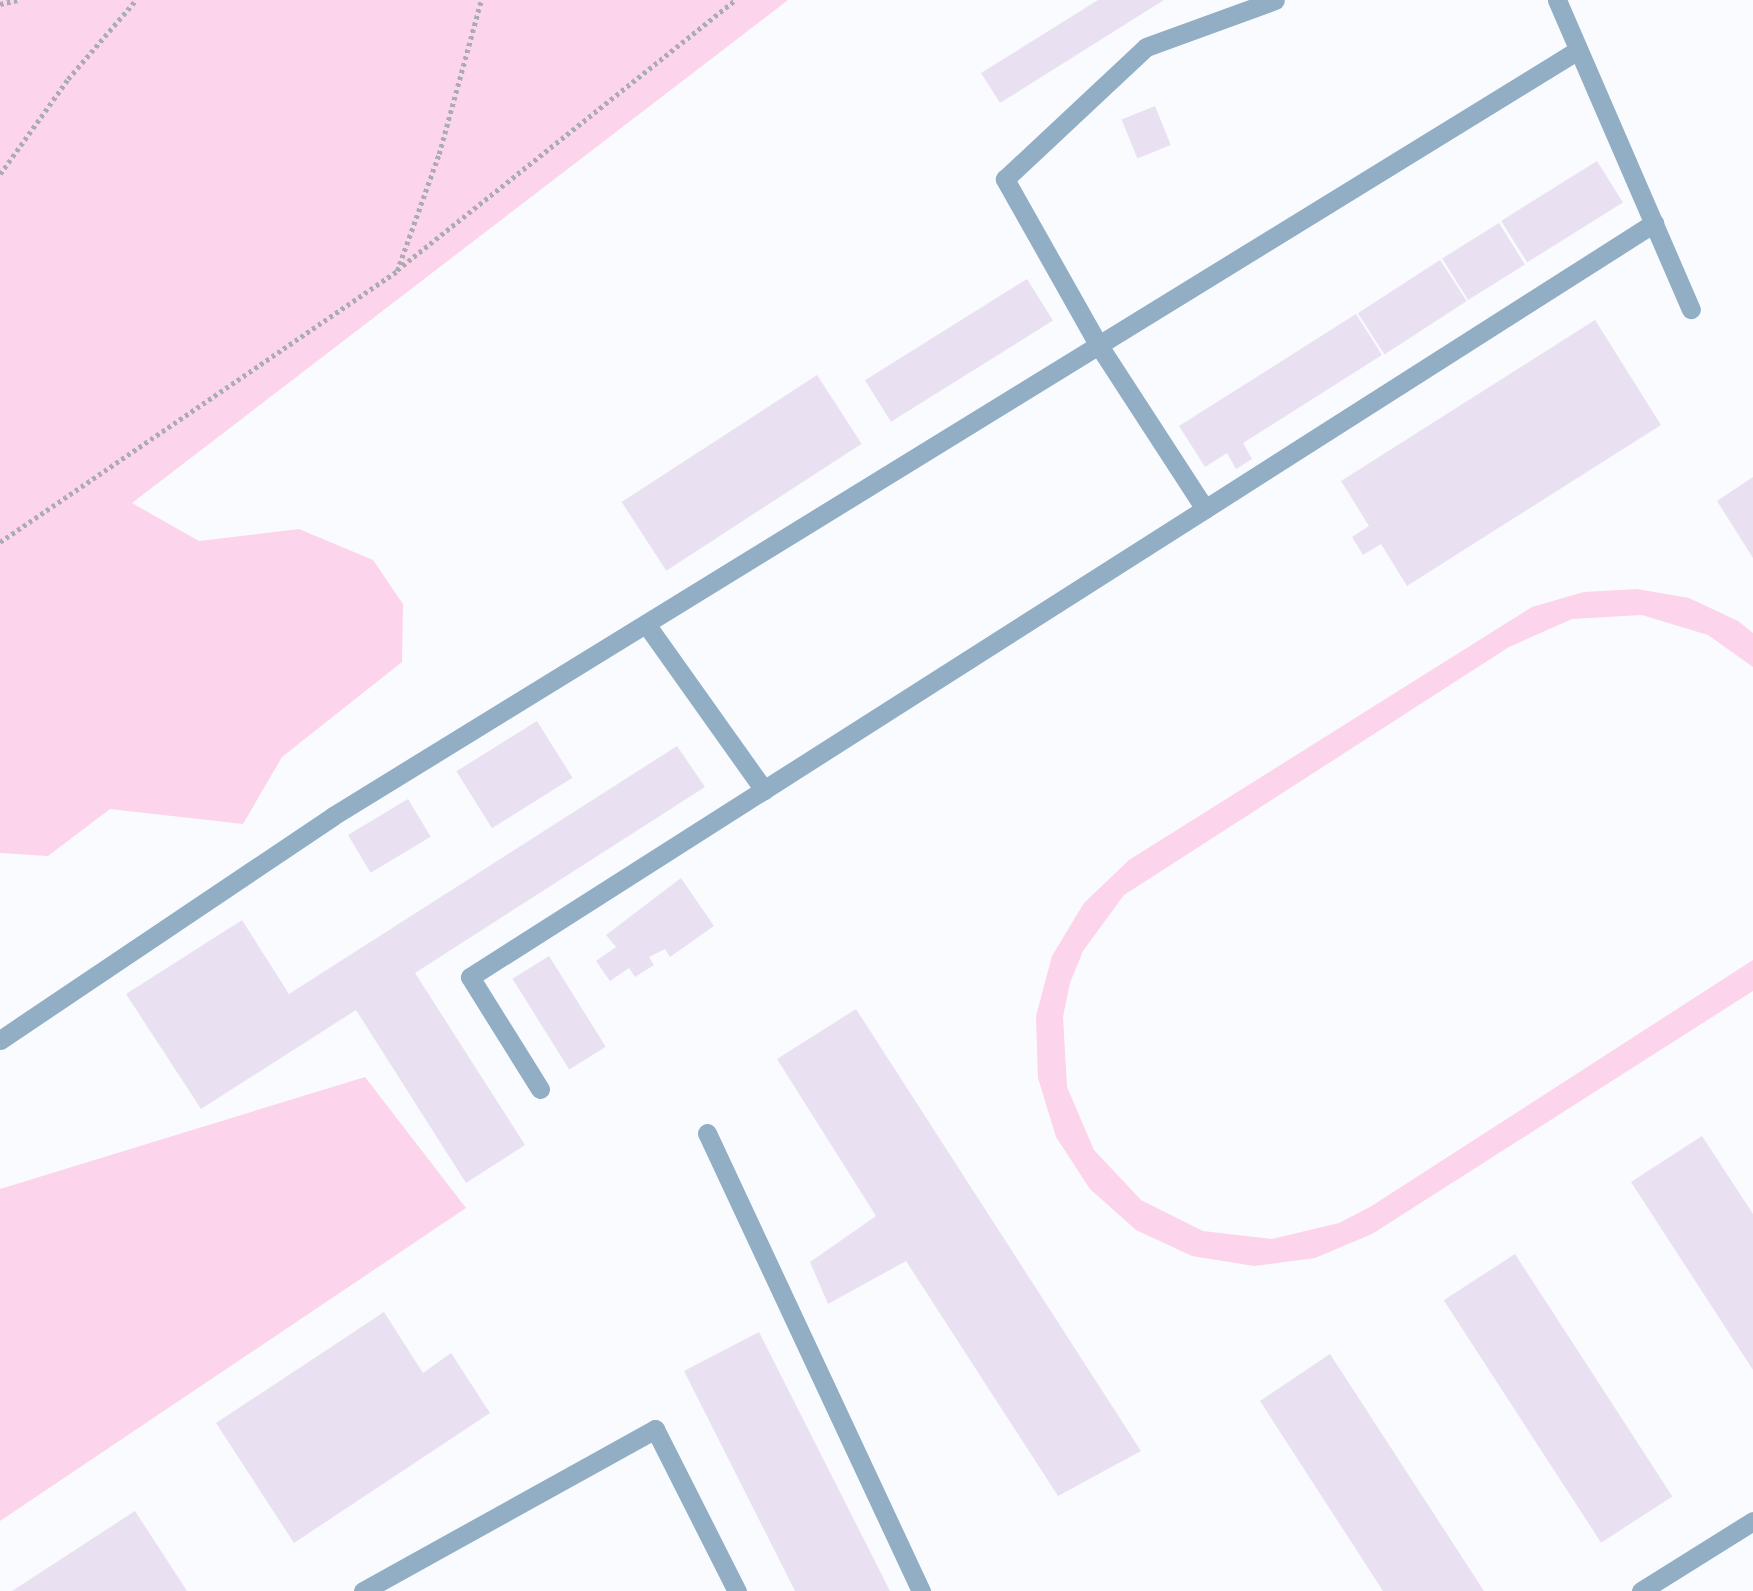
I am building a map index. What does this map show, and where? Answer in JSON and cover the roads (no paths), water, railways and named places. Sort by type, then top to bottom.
[{"type":"lane","points":[[1205,509],[1099,346],[1005,179],[1146,47],[1275,0]]},
{"type":"lane","points":[[1557,0],[1691,309]]},
{"type":"lane","points":[[0,1040],[333,816],[1578,50]]},
{"type":"lane","points":[[540,1089],[470,977],[1654,223]]},
{"type":"lane","points":[[646,624],[764,790]]},
{"type":"lane","points":[[707,1133],[921,1591]]},
{"type":"lane","points":[[363,1591],[655,1429],[737,1591]]},
{"type":"lane","points":[[1641,1591],[1753,1521]]}]
